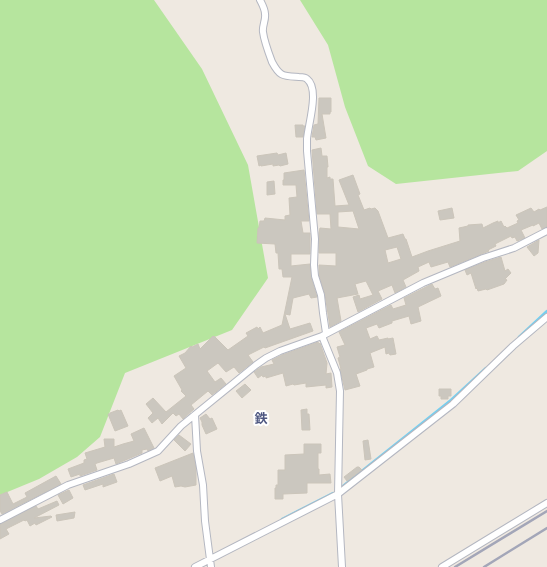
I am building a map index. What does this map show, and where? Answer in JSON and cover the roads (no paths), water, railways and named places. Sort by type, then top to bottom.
[{"type":"street","points":[[260,0],[266,15],[263,31],[276,69],[280,74],[285,76],[303,77],[308,79],[311,84],[313,96],[307,138],[307,151],[315,239],[314,265],[315,276],[321,295],[324,334],[337,373],[340,391],[338,494],[342,567]]},
{"type":"street","points":[[0,520],[68,485],[129,464],[158,451],[181,426],[266,358],[324,334],[423,283],[483,258],[514,248],[547,231]]},
{"type":"street","points":[[195,567],[338,494],[453,404],[513,346],[547,317]]},
{"type":"street","points":[[195,415],[203,485],[205,521],[212,567]]},
{"type":"street","points":[[442,567],[547,503]]},
{"type":"waterway","points":[[519,337],[547,311]]},
{"type":"waterway","points":[[343,486],[451,400],[486,368]]},
{"type":"waterway","points":[[282,519],[333,493]]},
{"type":"railway","points":[[455,567],[547,511]]},
{"type":"railway","points":[[484,567],[547,528]]},
{"type":"district","name":"鉄","points":[[261,418]]}]
